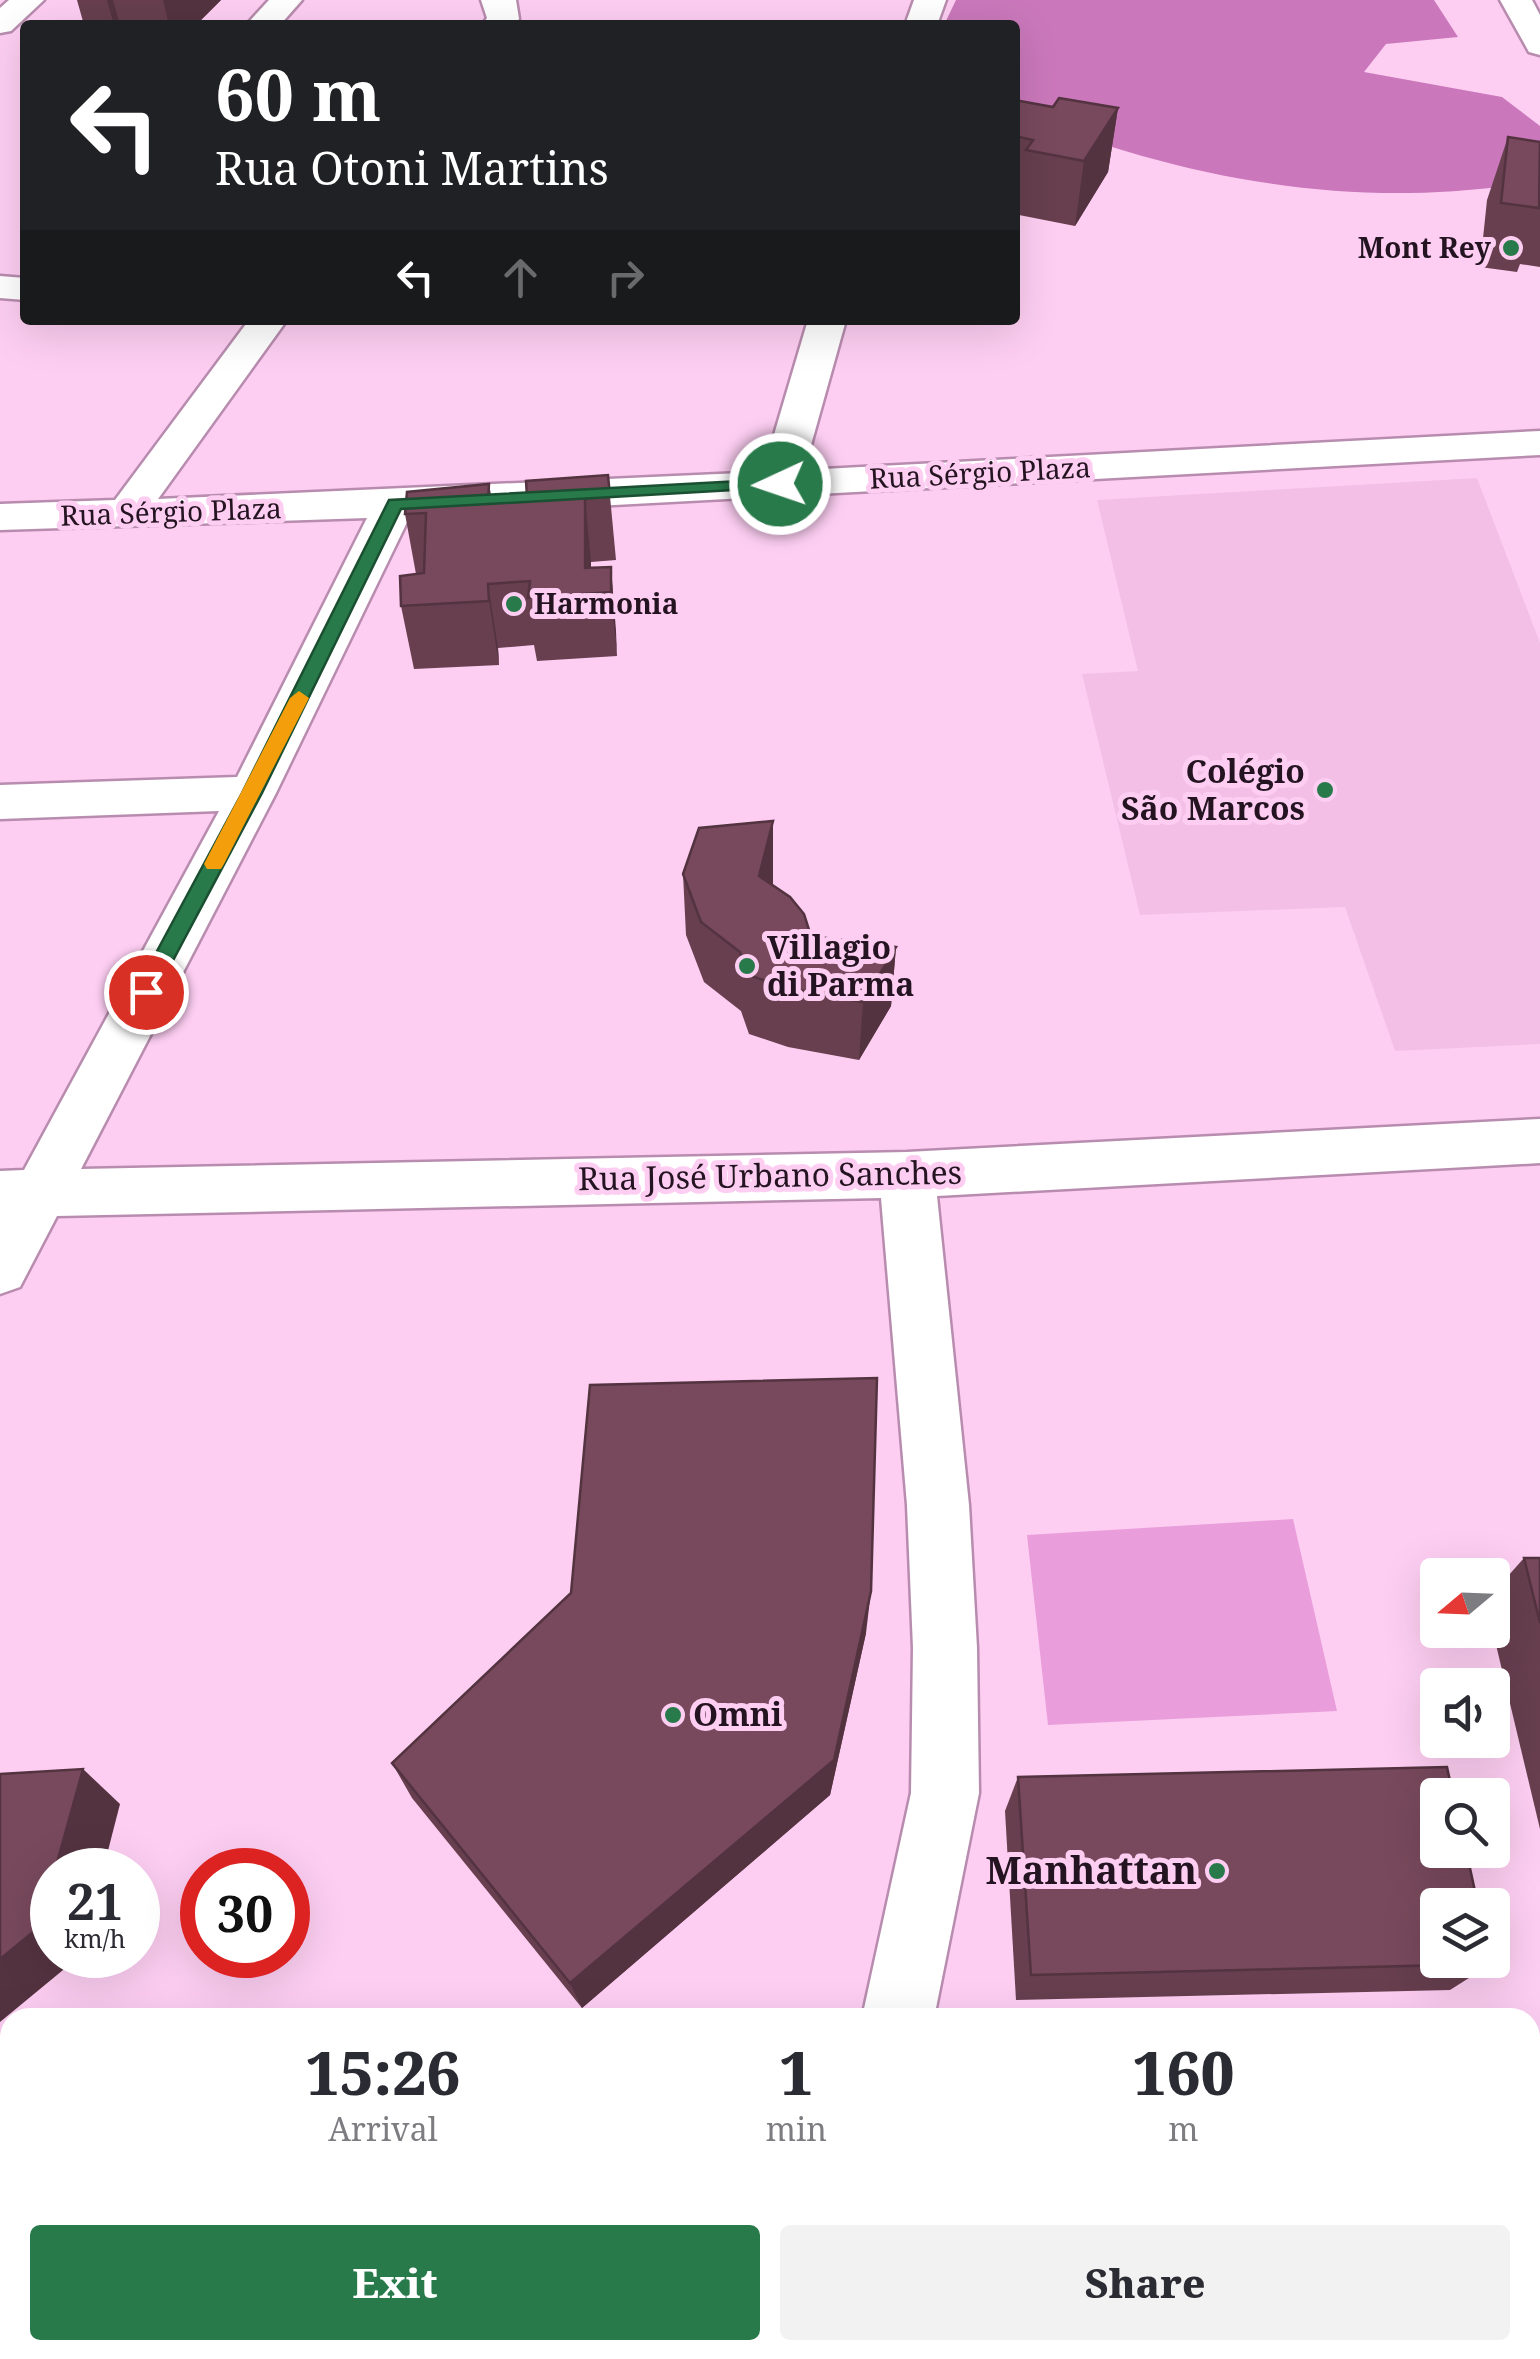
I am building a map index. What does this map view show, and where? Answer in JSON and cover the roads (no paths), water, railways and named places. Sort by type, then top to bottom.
[{"type":"street","points":[[0,24],[28,0]]},
{"type":"street","points":[[267,20],[286,0]]},
{"type":"street","points":[[1516,0],[1540,45]]},
{"type":"street","points":[[126,514],[264,325]]},
{"type":"street","points":[[780,484],[826,325]]},
{"type":"street","name":"Rua Sérgio Plaza","points":[[0,517],[395,504],[1540,444]]},
{"type":"street","points":[[0,1270],[20,1192],[252,793],[395,504]]},
{"type":"street","points":[[0,802],[252,793]]},
{"type":"street","name":"Rua José Urbano Sanches","points":[[20,1192],[907,1175],[1540,1141]]},
{"type":"street","points":[[900,2008],[946,1792],[946,1648],[938,1505],[907,1175]]},
{"type":"place","name":"Mont Rey","points":[[1511,248]]},
{"type":"place","name":"Harmonia","points":[[514,604]]},
{"type":"place","name":"Colégio São Marcos","points":[[1325,790]]},
{"type":"place","name":"Villagio di Parma","points":[[747,966]]},
{"type":"place","name":"Omni","points":[[673,1715]]},
{"type":"place","name":"Manhattan","points":[[1217,1871]]}]
